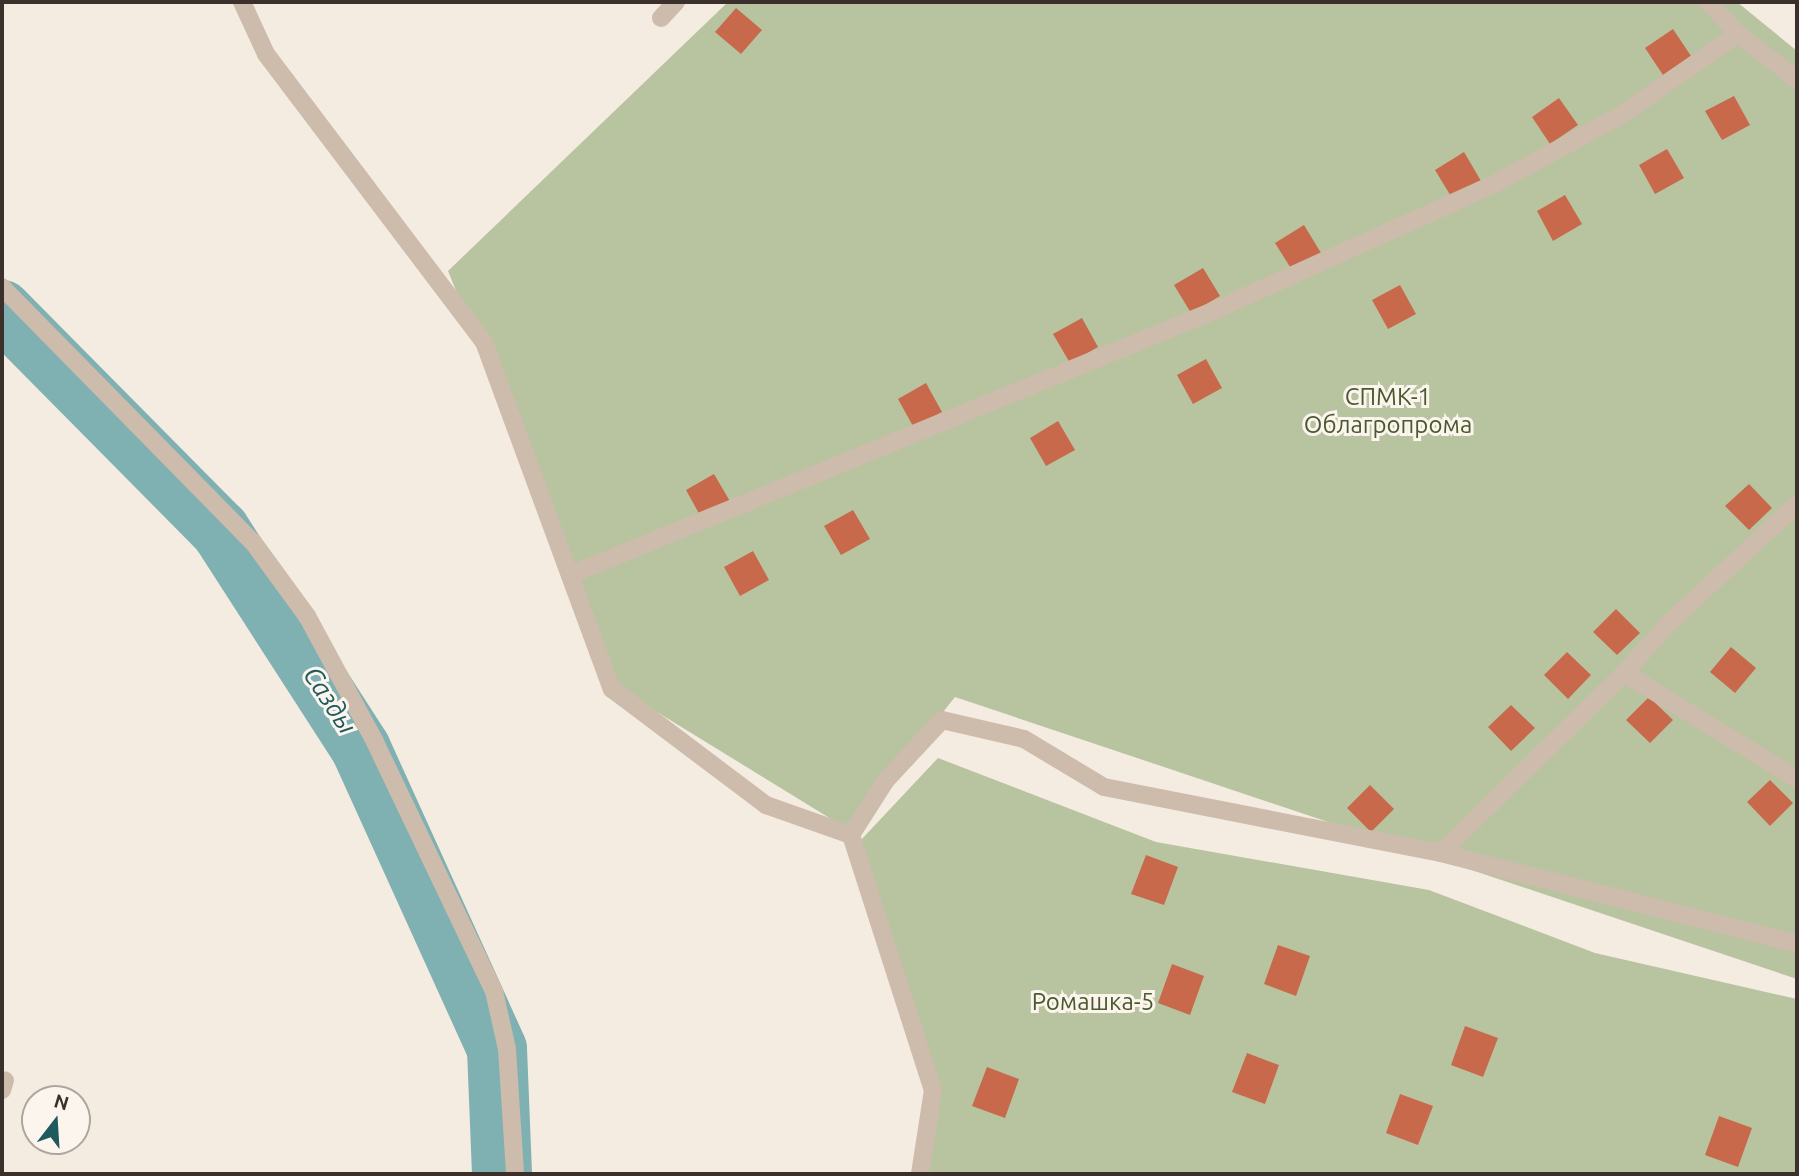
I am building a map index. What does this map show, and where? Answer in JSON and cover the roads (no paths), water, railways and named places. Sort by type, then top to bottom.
[{"type":"street","points":[[242,2],[266,54],[484,342],[612,690],[766,805],[851,835]]},
{"type":"street","points":[[661,18],[676,2]]},
{"type":"street","points":[[1708,2],[1738,34],[1797,80]]},
{"type":"street","points":[[570,575],[1213,311],[1496,183],[1621,115],[1738,34]]},
{"type":"street","points":[[2,287],[253,542],[307,616],[381,754],[494,991],[507,1049],[515,1174]]},
{"type":"street","points":[[1441,853],[1624,673],[1669,622],[1797,505]]},
{"type":"street","points":[[1624,673],[1797,779]]},
{"type":"street","points":[[851,835],[886,780],[942,720],[1024,738],[1104,787],[1441,853],[1797,944]]},
{"type":"street","points":[[851,835],[933,1090],[920,1174]]},
{"type":"waterway","name":"Сазды","points":[[2,310],[220,530],[361,749],[497,1049],[502,1174]]},
{"type":"park label","name":"СПМК-1 Облагропрома","points":[[1388,411]]},
{"type":"park label","name":"Ромашка-5","points":[[1093,1002]]}]
